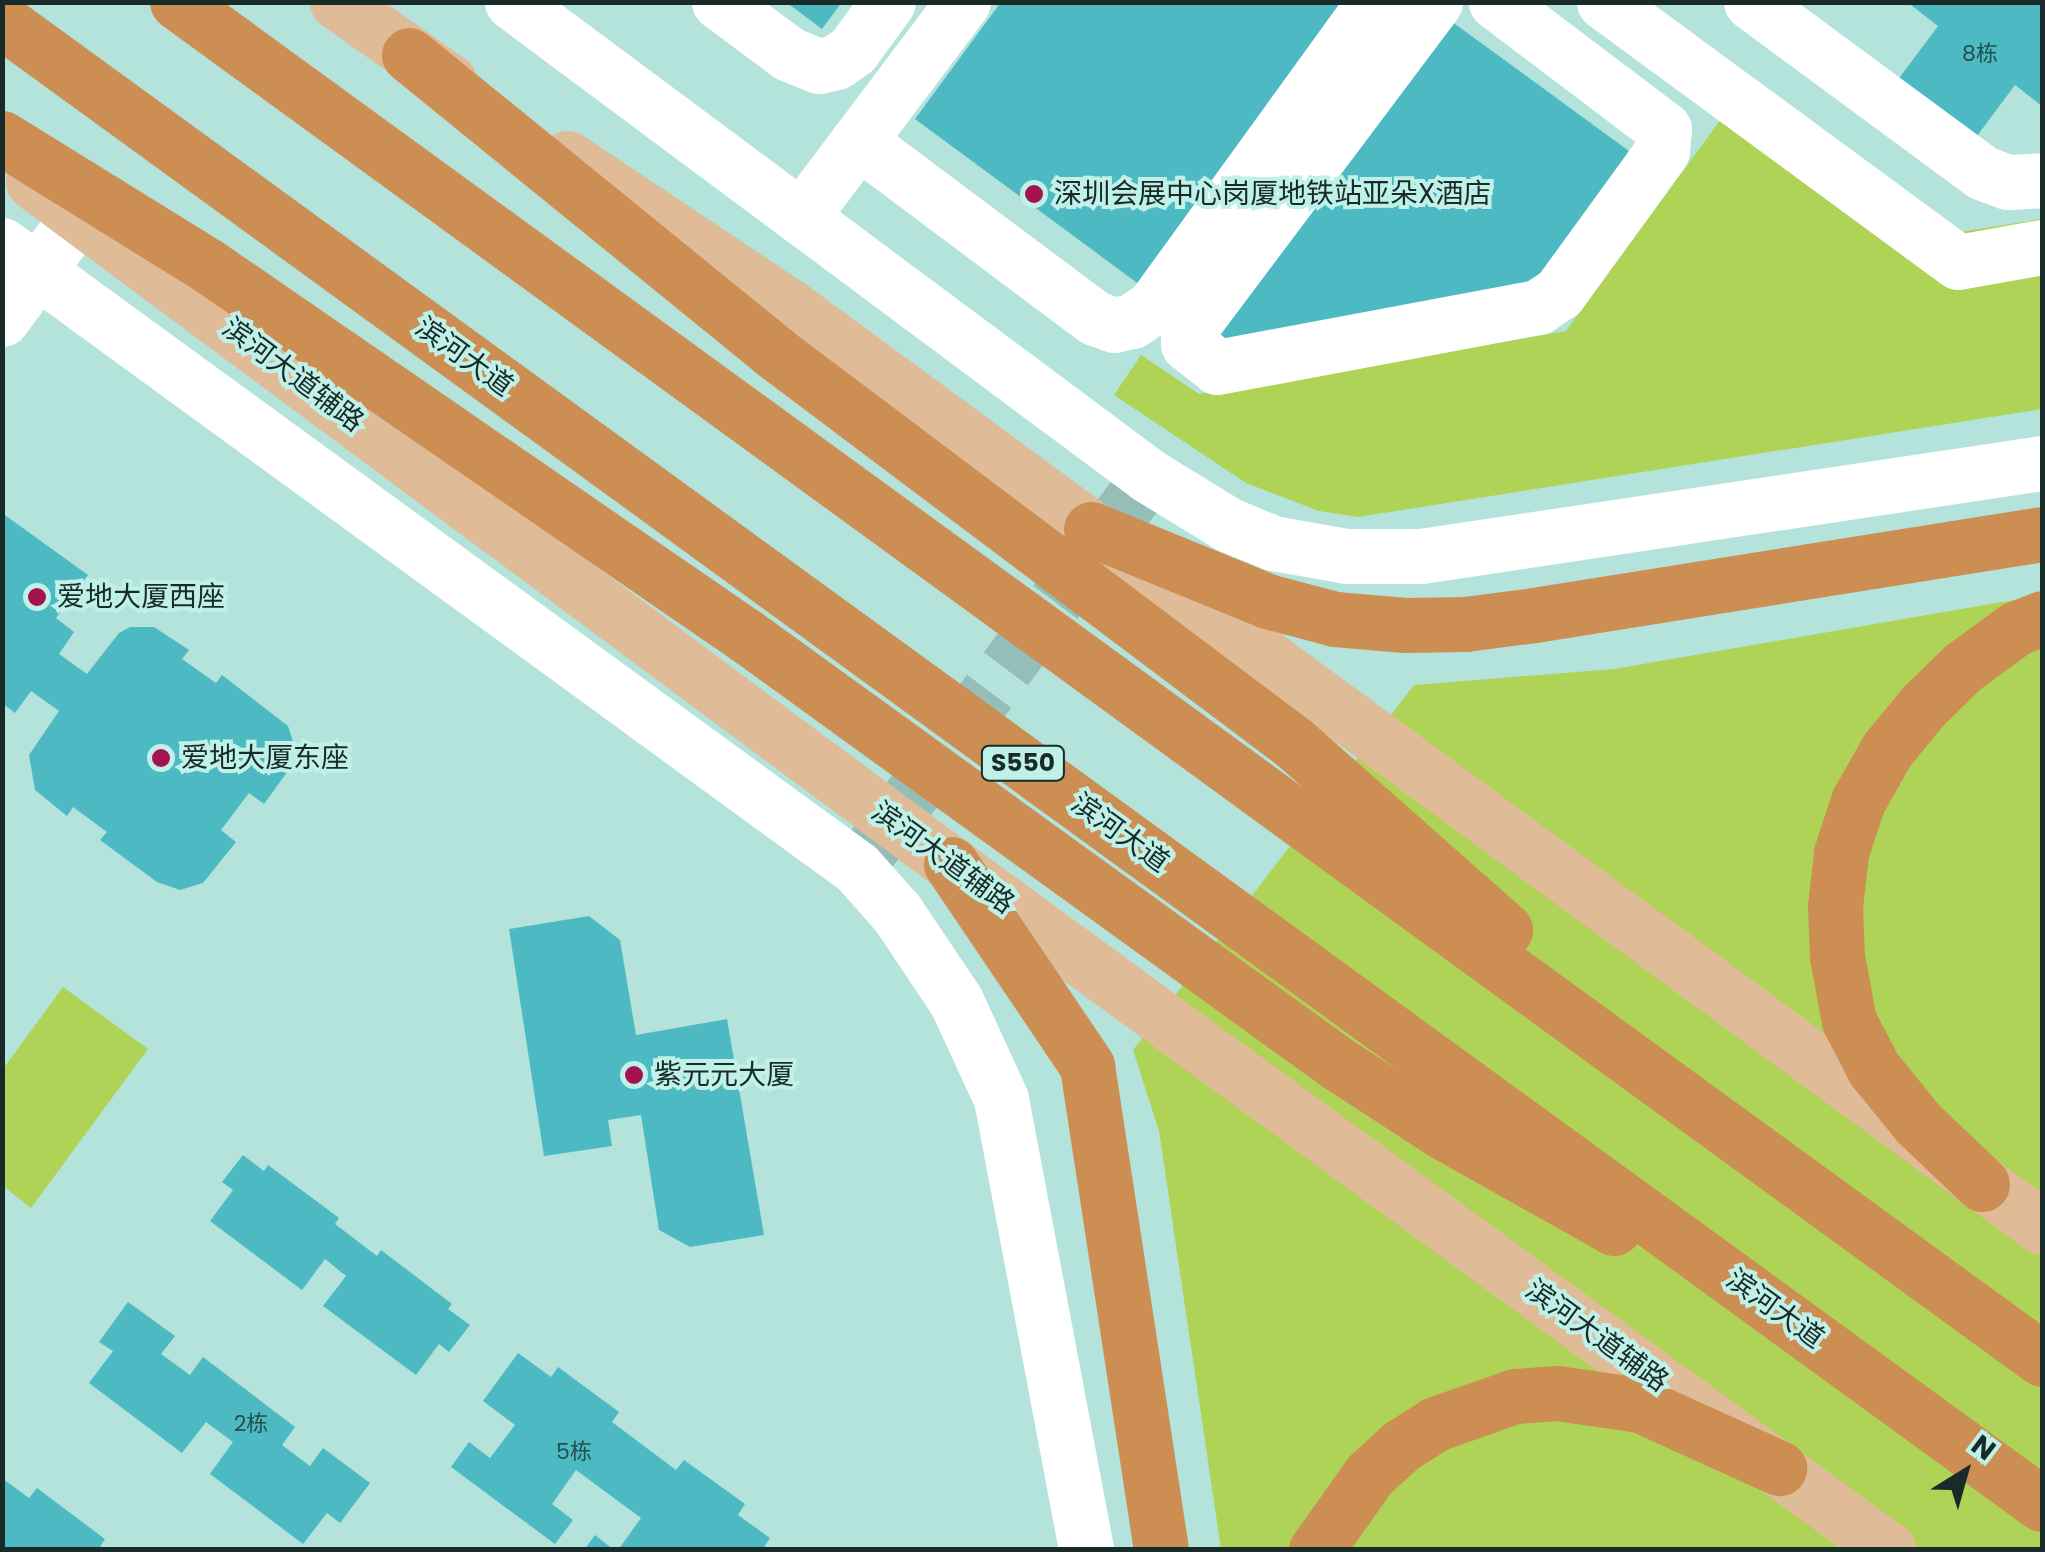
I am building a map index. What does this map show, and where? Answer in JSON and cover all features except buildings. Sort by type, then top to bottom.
[{"type":"highway","points":[[177,2],[2042,1359]]},
{"type":"highway","name":"滨河大道","points":[[2,21],[2042,1504]]},
{"type":"highway","points":[[409,55],[774,352],[1294,743],[1760,1152]]},
{"type":"highway","points":[[2,138],[208,265],[745,634],[1337,1063],[1556,1197],[1794,1323]]},
{"type":"highway","points":[[1091,529],[1267,601],[1335,619],[1405,625],[1465,624],[1534,615],[2042,534]]},
{"type":"highway","points":[[1982,1184],[1918,1123],[1874,1069],[1849,1021],[1837,957],[1839,871],[1858,800],[1887,750],[1963,667],[2015,630],[2042,618]]},
{"type":"highway","points":[[951,864],[1087,1066],[1161,1550]]},
{"type":"highway","points":[[1316,1550],[1370,1474],[1402,1445],[1435,1424],[1515,1396],[1556,1394],[1640,1404],[1779,1468]]},
{"type":"main road","points":[[337,2],[409,55],[789,306],[2042,1227]]},
{"type":"main road","name":"滨河大道辅路","points":[[2,159],[951,864],[1889,1550]]},
{"type":"street","points":[[512,2],[1189,503],[1273,543],[1379,558],[1420,556],[2042,463]]},
{"type":"street","points":[[720,2],[788,54],[819,66],[836,62],[853,50],[888,2]]},
{"type":"street","points":[[801,217],[963,2]]},
{"type":"street","points":[[858,141],[1095,318],[1114,325],[1132,321],[1153,307],[1374,2]]},
{"type":"street","points":[[1434,2],[1188,331],[1188,344],[1218,367],[1538,307],[1559,293],[1662,150],[1664,130],[1496,2]]},
{"type":"street","points":[[1604,2],[1958,262],[2042,247]]},
{"type":"street","points":[[1751,2],[1983,173],[2040,196]]},
{"type":"street","points":[[2,319],[20,258],[78,216]]},
{"type":"street","points":[[20,258],[857,868],[897,913],[956,1001],[1000,1098],[1086,1550]]},
{"type":"green space","points":[[1721,119],[1960,232],[2042,219],[2042,409],[1358,517],[1319,511],[1246,483],[1114,395],[1141,355],[1199,394],[1566,331]]},
{"type":"green space","points":[[2042,595],[2042,1549],[1221,1549],[1159,1131],[1133,1050],[1414,685],[1614,669]]},
{"type":"green space","points":[[63,987],[148,1049],[31,1208],[3,1186],[3,1069]]},
{"type":"tunnel","points":[[857,868],[1149,476]]},
{"type":"place","name":"深圳会展中心岗厦地铁站亚朵X酒店","points":[[1034,194]]},
{"type":"place","name":"爱地大厦西座","points":[[37,597]]},
{"type":"place","name":"爱地大厦东座","points":[[161,758]]},
{"type":"place","name":"紫元元大厦","points":[[634,1075]]}]
